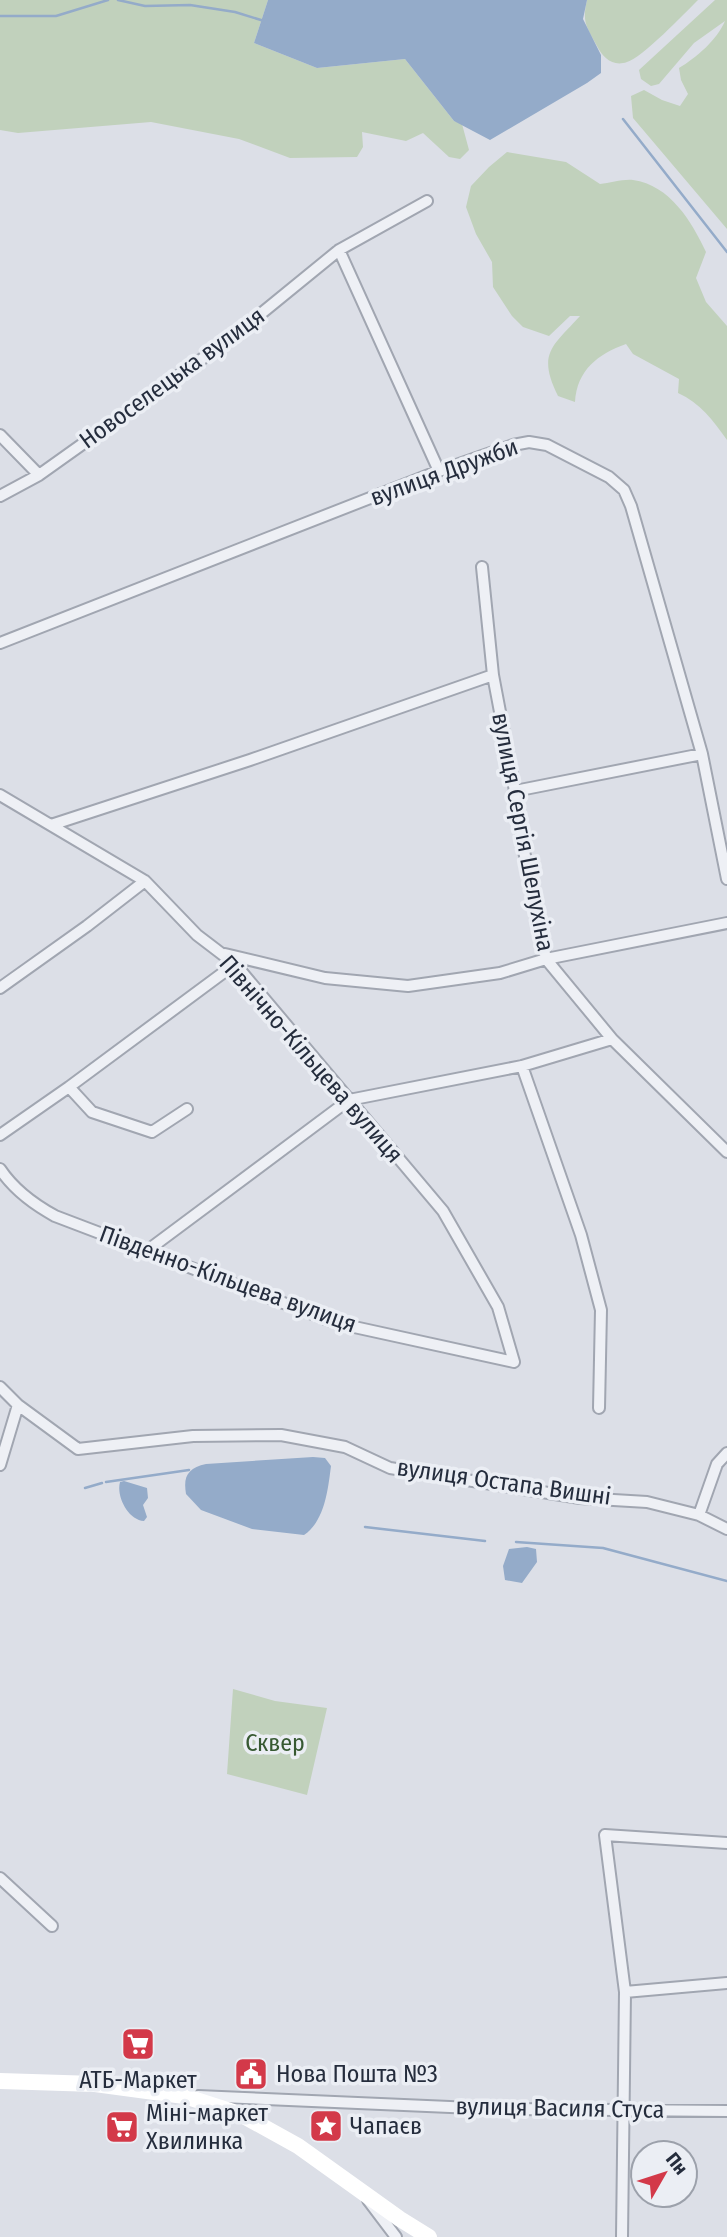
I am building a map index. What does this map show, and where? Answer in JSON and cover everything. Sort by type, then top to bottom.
[{"type":"main road","points":[[0,2081],[95,2084],[184,2096],[251,2119],[298,2146],[429,2237]]},
{"type":"street","name":"Новоселецька вулиця","points":[[0,496],[39,475],[230,339],[338,250],[427,201]]},
{"type":"street","points":[[338,250],[439,471]]},
{"type":"street","points":[[0,435],[39,475]]},
{"type":"street","name":"вулиця Дружби","points":[[0,643],[439,471],[513,445],[528,442],[547,445],[610,477],[624,490],[631,506],[702,754],[727,879]]},
{"type":"street","name":"вулиця Сергія Шелухіна","points":[[482,567],[493,675],[515,791],[523,851],[546,959],[612,1039],[727,1152]]},
{"type":"street","points":[[51,825],[250,760],[493,675]]},
{"type":"street","points":[[515,791],[702,754]]},
{"type":"street","name":"Північно-Кільцева вулиця","points":[[0,795],[145,880],[197,935],[234,964],[443,1211],[498,1307],[514,1362]]},
{"type":"street","points":[[0,988],[145,880]]},
{"type":"street","points":[[220,953],[325,978],[408,986],[500,973],[546,959],[727,923]]},
{"type":"street","points":[[0,1135],[234,964]]},
{"type":"street","points":[[148,1250],[349,1100],[522,1066],[612,1039]]},
{"type":"street","points":[[522,1066],[581,1235],[601,1310],[599,1408]]},
{"type":"street","points":[[69,1087],[92,1112],[152,1132],[187,1108]]},
{"type":"street","name":"Південно-Кільцева вулиця","points":[[0,1169],[34,1205],[55,1216],[336,1323],[514,1362]]},
{"type":"street","name":"вулиця Остапа Вишні","points":[[0,1387],[18,1405],[78,1449],[193,1436],[281,1435],[345,1447],[390,1468],[580,1498],[647,1502],[699,1515],[727,1530]]},
{"type":"street","points":[[0,1462],[18,1405]]},
{"type":"street","points":[[699,1515],[716,1464],[727,1452]]},
{"type":"street","points":[[622,2237],[625,1992],[605,1835],[727,1843]]},
{"type":"street","points":[[0,1878],[52,1926]]},
{"type":"street","points":[[625,1992],[727,1983]]},
{"type":"street","name":"вулиця Василя Стуса","points":[[184,2096],[496,2109],[727,2111]]},
{"type":"street","points":[[359,2187],[396,2237]]},
{"type":"green space","points":[[0,0],[268,0],[254,43],[317,68],[405,59],[454,121],[462,124],[469,150],[460,159],[449,157],[423,133],[406,141],[362,132],[363,147],[357,157],[290,158],[239,139],[151,122],[18,133],[0,130]]},
{"type":"green space","points":[[587,0],[698,0],[634,59],[617,63],[602,54],[588,28],[585,19]]},
{"type":"green space","points":[[715,0],[727,0],[727,229],[633,118],[631,96],[644,90],[680,106],[688,94],[679,68],[705,48],[725,21],[694,43],[659,84],[651,86],[641,79],[639,70]]},
{"type":"green space","points":[[507,152],[566,162],[600,184],[629,180],[646,183],[669,197],[687,217],[706,252],[696,278],[706,302],[727,326],[727,440],[706,413],[678,393],[679,379],[633,354],[626,344],[606,353],[591,365],[580,381],[575,402],[558,396],[548,360],[555,344],[580,316],[570,316],[549,336],[523,327],[512,316],[493,287],[492,262],[476,234],[466,207],[471,186]]},
{"type":"green space","name":"Сквер","points":[[233,1689],[275,1701],[327,1708],[307,1795],[227,1774]]},
{"type":"water","points":[[268,0],[587,0],[583,19],[601,55],[601,73],[490,140],[454,121],[405,59],[317,68],[254,43]]},
{"type":"water","points":[[325,1458],[331,1466],[321,1513],[317,1522],[304,1535],[252,1529],[201,1510],[186,1494],[185,1482],[188,1474],[206,1464]]},
{"type":"water","points":[[120,1482],[147,1488],[148,1498],[143,1505],[147,1517],[144,1521],[128,1512],[122,1500],[119,1488]]},
{"type":"water","points":[[509,1549],[536,1549],[537,1562],[522,1583],[505,1580],[503,1566]]},
{"type":"waterway","points":[[0,16],[56,16],[108,0]]},
{"type":"waterway","points":[[118,0],[145,6],[190,5],[235,12],[261,20]]},
{"type":"waterway","points":[[623,119],[727,252]]},
{"type":"waterway","points":[[106,1482],[189,1470]]},
{"type":"waterway","points":[[85,1488],[102,1483]]},
{"type":"waterway","points":[[365,1527],[485,1541]]},
{"type":"waterway","points":[[516,1542],[603,1548],[727,1581]]},
{"type":"place","name":"АТБ-Маркет","points":[[138,2044]]},
{"type":"place","name":"Нова Пошта №3","points":[[251,2074]]},
{"type":"place","name":"Чапаєв","points":[[326,2126]]},
{"type":"place","name":"Міні-маркет Хвилинка","points":[[122,2127]]}]
